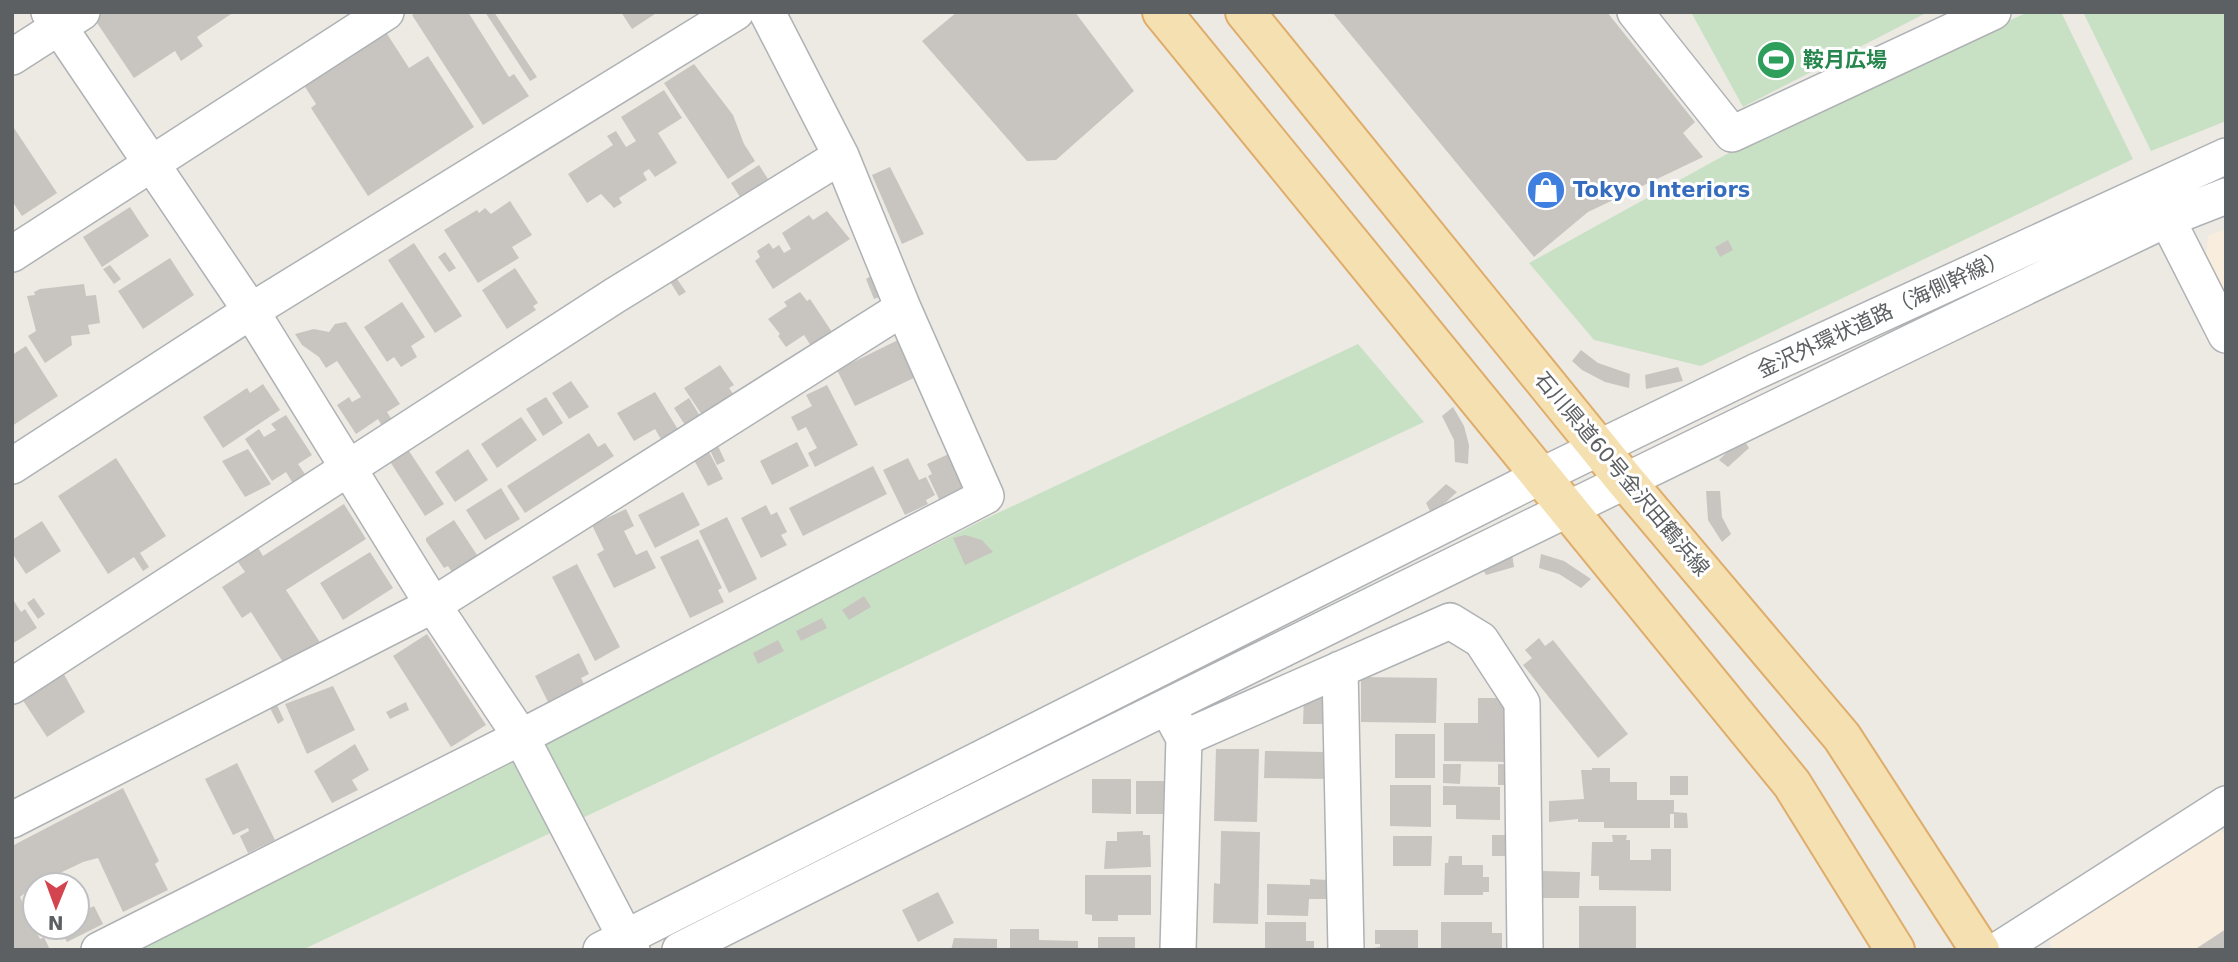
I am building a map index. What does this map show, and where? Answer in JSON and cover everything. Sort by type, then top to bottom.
[{"type":"main road","points":[[1162,12],[1792,784],[1895,950]]},
{"type":"main road","name":"石川県道60号金沢田鶴浜線","points":[[1245,12],[1624,479],[1842,737],[1980,950]]},
{"type":"street","points":[[12,254],[386,12]]},
{"type":"street","points":[[12,466],[251,311],[736,12]]},
{"type":"street","points":[[99,950],[521,737],[986,496],[841,156],[767,12]]},
{"type":"street","points":[[1634,12],[1732,134],[1993,12]]},
{"type":"street","points":[[12,57],[63,17],[150,163],[251,311],[433,605],[521,737],[619,945]]},
{"type":"street","points":[[12,686],[614,296],[841,156]]},
{"type":"street","name":"金沢外環状道路（海側幹線）","points":[[619,945],[1149,673],[1599,447],[2226,156]]},
{"type":"street","name":"金沢外環状道路（海側幹線）","points":[[680,950],[1166,704],[1624,479],[2167,219],[2226,196]]},
{"type":"street","points":[[2167,219],[2226,335]]},
{"type":"street","points":[[12,820],[433,605],[904,308]]},
{"type":"street","points":[[1184,738],[1450,621],[1481,640],[1522,703],[1525,950]]},
{"type":"street","points":[[1339,669],[1346,950]]},
{"type":"street","points":[[1149,673],[1184,738],[1178,950]]},
{"type":"street","points":[[1998,950],[2225,806]]},
{"type":"shaded area","points":[[2226,229],[2226,298],[2206,257],[2208,236]]},
{"type":"shaded area","points":[[2208,823],[2226,834],[2226,950],[2051,950],[2048,928]]},
{"type":"green space","name":"鞍月広場","points":[[1691,12],[1928,12],[1743,107]]},
{"type":"green space","points":[[2028,12],[2061,12],[2133,159],[1701,366],[1594,340],[1529,263],[1763,134]]},
{"type":"green space","points":[[2083,12],[2226,12],[2226,121],[2151,151]]},
{"type":"green space","points":[[1358,344],[1424,422],[302,950],[135,950],[985,519]]},
{"type":"building","points":[[234,12],[197,37],[203,46],[181,61],[175,51],[134,78],[91,14]]},
{"type":"building","points":[[417,12],[468,12],[509,77],[514,74],[529,96],[483,125],[412,15]]},
{"type":"building","points":[[485,12],[494,12],[537,77],[530,81]]},
{"type":"building","points":[[621,12],[658,12],[632,29]]},
{"type":"building","points":[[957,12],[1075,12],[1134,91],[1056,160],[1027,161],[922,41]]},
{"type":"building","name":"Tokyo Interiors","points":[[1332,12],[1607,12],[1695,122],[1683,133],[1703,157],[1588,212],[1534,257]]},
{"type":"building","points":[[382,26],[409,68],[428,56],[474,127],[368,196],[311,108],[316,104],[300,79]]},
{"type":"building","points":[[694,64],[733,115],[744,144],[755,161],[728,179],[664,83]]},
{"type":"building","points":[[664,90],[682,118],[658,133],[677,163],[655,177],[649,169],[643,173],[647,180],[619,198],[622,203],[614,208],[601,194],[587,203],[568,174],[613,145],[607,136],[616,131],[626,147],[636,141],[621,117]]},
{"type":"building","points":[[12,125],[57,193],[22,216],[12,201]]},
{"type":"building","points":[[759,165],[768,179],[740,197],[731,183]]},
{"type":"building","points":[[890,167],[924,234],[902,244],[872,175]]},
{"type":"building","points":[[510,201],[532,235],[512,247],[519,258],[478,283],[444,230],[477,210],[479,213],[485,208],[491,214]]},
{"type":"building","points":[[130,207],[149,236],[102,267],[83,237]]},
{"type":"building","points":[[827,211],[850,239],[773,289],[755,261],[760,257],[757,251],[769,243],[773,249],[779,245],[784,253],[791,249],[782,233],[809,215],[813,220]]},
{"type":"building","points":[[1728,240],[1733,250],[1720,257],[1715,247]]},
{"type":"building","points":[[414,243],[462,316],[435,333],[388,260]]},
{"type":"building","points":[[445,252],[456,268],[449,272],[438,257]]},
{"type":"building","points":[[170,258],[194,295],[143,329],[118,291]]},
{"type":"building","points":[[110,265],[121,279],[114,284],[103,269]]},
{"type":"building","points":[[515,268],[538,303],[533,306],[536,310],[507,329],[482,290]]},
{"type":"building","points":[[873,275],[882,296],[874,299],[866,279]]},
{"type":"building","points":[[675,276],[686,292],[679,296],[669,280]]},
{"type":"building","points":[[84,284],[86,296],[96,295],[100,323],[88,325],[90,334],[71,336],[72,345],[45,363],[28,336],[36,331],[27,296],[35,295],[34,292],[40,289]]},
{"type":"building","points":[[800,292],[807,301],[810,299],[834,335],[813,349],[804,335],[786,347],[768,319],[787,306],[784,302]]},
{"type":"building","points":[[402,302],[425,337],[411,346],[417,357],[401,367],[394,357],[387,362],[364,327]]},
{"type":"building","points":[[346,322],[400,404],[387,412],[392,420],[382,426],[378,419],[356,434],[337,405],[349,397],[352,402],[361,397],[337,361],[326,368],[319,357],[302,345],[295,334],[314,329],[329,332],[335,324]]},
{"type":"building","points":[[900,339],[918,376],[855,406],[837,370]]},
{"type":"building","points":[[26,346],[58,396],[12,426],[12,355]]},
{"type":"building","points":[[1581,350],[1598,363],[1630,374],[1629,388],[1605,382],[1582,370],[1572,361]]},
{"type":"building","points":[[720,365],[734,385],[729,388],[734,395],[702,415],[684,388]]},
{"type":"building","points":[[1678,367],[1683,381],[1646,389],[1645,375]]},
{"type":"building","points":[[571,381],[589,407],[569,419],[552,393]]},
{"type":"building","points":[[263,384],[280,410],[223,448],[203,417],[247,388],[250,393]]},
{"type":"building","points":[[827,385],[858,445],[815,467],[808,453],[817,448],[806,427],[798,431],[791,417],[812,406],[806,395]]},
{"type":"building","points":[[655,392],[682,436],[665,446],[655,429],[634,441],[617,413]]},
{"type":"building","points":[[546,397],[563,423],[543,436],[526,409]]},
{"type":"building","points":[[689,398],[700,416],[685,425],[674,408]]},
{"type":"building","points":[[1453,407],[1464,426],[1469,445],[1468,464],[1455,462],[1454,440],[1442,416]]},
{"type":"building","points":[[286,415],[312,455],[298,464],[307,477],[294,485],[286,472],[272,481],[245,439],[259,429],[264,437],[276,430],[271,424]]},
{"type":"building","points":[[521,417],[537,440],[497,468],[481,444]]},
{"type":"building","points":[[589,433],[598,447],[605,443],[614,456],[525,513],[507,486]]},
{"type":"building","points":[[1742,437],[1749,448],[1728,467],[1719,460]]},
{"type":"building","points":[[797,442],[809,466],[772,485],[760,461]]},
{"type":"building","points":[[717,444],[725,461],[717,465],[709,448]]},
{"type":"building","points":[[407,448],[444,504],[425,516],[389,460]]},
{"type":"building","points":[[248,449],[271,484],[245,497],[222,461]]},
{"type":"building","points":[[468,449],[488,480],[455,502],[435,472]]},
{"type":"building","points":[[708,450],[723,479],[708,486],[693,458]]},
{"type":"building","points":[[953,452],[965,490],[940,501],[928,476],[932,474],[927,464]]},
{"type":"building","points":[[116,458],[166,536],[140,553],[149,567],[143,571],[134,557],[108,574],[58,496]]},
{"type":"building","points":[[908,458],[919,480],[926,477],[935,495],[926,500],[928,504],[905,515],[883,470]]},
{"type":"building","points":[[873,466],[887,494],[803,536],[789,508]]},
{"type":"building","points":[[1446,484],[1457,492],[1432,515],[1426,503]]},
{"type":"building","points":[[501,488],[520,519],[485,540],[466,510]]},
{"type":"building","points":[[1706,491],[1720,491],[1722,517],[1731,534],[1722,542],[1708,520]]},
{"type":"building","points":[[683,492],[700,525],[655,548],[638,515]]},
{"type":"building","points":[[344,504],[366,539],[286,590],[321,644],[286,667],[251,612],[242,618],[222,587],[245,572],[236,559],[257,546],[263,556]]},
{"type":"building","points":[[766,505],[771,515],[777,512],[787,532],[781,535],[787,545],[761,558],[741,518]]},
{"type":"building","points":[[626,509],[634,526],[624,531],[636,555],[647,550],[656,568],[614,588],[597,554],[604,550],[592,525]]},
{"type":"building","points":[[727,517],[757,579],[729,593],[699,531]]},
{"type":"building","points":[[454,520],[483,564],[458,581],[448,566],[444,568],[426,541],[426,538]]},
{"type":"building","points":[[42,521],[61,551],[26,574],[12,553],[12,540]]},
{"type":"building","points":[[965,535],[982,540],[993,552],[965,565],[953,538]]},
{"type":"building","points":[[698,539],[722,588],[718,590],[724,602],[690,618],[660,557]]},
{"type":"building","points":[[370,552],[393,588],[343,620],[320,583]]},
{"type":"building","points":[[1512,553],[1514,567],[1486,575],[1480,564]]},
{"type":"building","points":[[1541,554],[1564,561],[1591,579],[1581,588],[1559,574],[1539,568]]},
{"type":"building","points":[[577,564],[620,647],[595,661],[552,577]]},
{"type":"building","points":[[864,596],[871,607],[849,620],[842,610]]},
{"type":"building","points":[[12,598],[21,612],[25,609],[37,628],[12,644]]},
{"type":"building","points":[[34,598],[45,614],[38,619],[27,603]]},
{"type":"building","points":[[822,618],[827,628],[801,641],[796,631]]},
{"type":"building","points":[[427,634],[486,725],[451,747],[393,656]]},
{"type":"building","points":[[1539,638],[1545,646],[1553,640],[1628,734],[1598,758],[1523,665],[1532,658],[1525,650]]},
{"type":"building","points":[[778,640],[784,651],[758,664],[753,653]]},
{"type":"building","points":[[579,653],[589,674],[581,678],[585,686],[549,704],[535,676]]},
{"type":"building","points":[[61,669],[85,712],[47,737],[20,696]]},
{"type":"building","points":[[1361,677],[1437,678],[1436,723],[1361,722]]},
{"type":"building","points":[[333,686],[355,730],[307,754],[285,704]]},
{"type":"building","points":[[1304,695],[1330,696],[1329,724],[1303,724]]},
{"type":"building","points":[[1478,698],[1510,698],[1514,762],[1444,761],[1444,723],[1478,723]]},
{"type":"building","points":[[406,702],[409,710],[390,719],[386,712]]},
{"type":"building","points":[[276,703],[284,720],[278,724],[269,706]]},
{"type":"building","points":[[1395,734],[1435,734],[1435,778],[1395,778]]},
{"type":"building","points":[[355,744],[369,770],[352,780],[358,790],[332,803],[314,771]]},
{"type":"building","points":[[1216,749],[1259,749],[1257,822],[1214,821]]},
{"type":"building","points":[[1265,751],[1327,752],[1327,779],[1264,778]]},
{"type":"building","points":[[237,763],[275,840],[248,853],[240,836],[249,831],[248,828],[233,835],[205,779]]},
{"type":"building","points":[[1443,764],[1461,764],[1460,784],[1443,783]]},
{"type":"building","points":[[1498,764],[1515,765],[1514,785],[1498,785]]},
{"type":"building","points":[[1610,768],[1610,782],[1637,782],[1637,800],[1674,800],[1674,812],[1687,813],[1688,828],[1674,828],[1674,814],[1670,814],[1670,828],[1604,828],[1604,822],[1578,822],[1578,819],[1549,822],[1549,801],[1584,799],[1581,770]]},
{"type":"building","points":[[1670,776],[1688,776],[1688,795],[1670,795]]},
{"type":"building","points":[[1092,779],[1131,779],[1131,814],[1092,813]]},
{"type":"building","points":[[1136,781],[1165,781],[1165,814],[1136,814]]},
{"type":"building","points":[[1390,785],[1431,785],[1431,827],[1390,826]]},
{"type":"building","points":[[1443,786],[1500,787],[1500,820],[1456,819],[1456,805],[1443,805]]},
{"type":"building","points":[[123,788],[159,861],[155,864],[168,890],[123,912],[98,858],[64,871],[21,871],[21,941],[46,941],[50,950],[12,950],[12,846]]},
{"type":"building","points":[[1143,831],[1143,835],[1150,835],[1151,867],[1104,869],[1106,841],[1117,841],[1117,832]]},
{"type":"building","points":[[1221,831],[1260,832],[1258,924],[1213,923],[1214,883],[1220,884]]},
{"type":"building","points":[[1492,835],[1512,835],[1512,856],[1492,856]]},
{"type":"building","points":[[1612,835],[1627,835],[1626,840],[1630,840],[1630,860],[1651,860],[1651,849],[1671,849],[1671,891],[1599,890],[1599,876],[1591,876],[1592,842],[1613,842]]},
{"type":"building","points":[[1393,836],[1432,836],[1431,866],[1393,866]]},
{"type":"building","points":[[1449,856],[1462,856],[1462,865],[1483,865],[1483,877],[1489,877],[1489,892],[1483,892],[1483,895],[1444,895],[1445,863],[1448,863]]},
{"type":"building","points":[[1542,871],[1580,872],[1579,898],[1542,898]]},
{"type":"building","points":[[1085,875],[1151,875],[1151,915],[1118,915],[1118,921],[1092,921],[1092,915],[1085,914]]},
{"type":"building","points":[[1310,879],[1328,880],[1328,899],[1309,899],[1308,916],[1267,915],[1267,884],[1310,885]]},
{"type":"building","points":[[938,892],[954,923],[918,942],[902,910]]},
{"type":"building","points":[[94,906],[103,924],[91,930],[91,907]]},
{"type":"building","points":[[1579,906],[1636,906],[1636,950],[1579,950]]},
{"type":"building","points":[[1265,922],[1306,922],[1306,941],[1314,941],[1314,950],[1265,950]]},
{"type":"building","points":[[1441,922],[1492,922],[1492,933],[1502,933],[1502,950],[1441,950]]},
{"type":"building","points":[[1010,929],[1039,929],[1039,940],[1078,941],[1078,950],[1010,950]]},
{"type":"building","points":[[2226,929],[2226,950],[2194,950]]},
{"type":"building","points":[[1375,930],[1418,930],[1418,950],[1361,950],[1380,947],[1380,944],[1375,944]]},
{"type":"building","points":[[1098,937],[1135,937],[1135,950],[1098,950]]},
{"type":"building","points":[[954,938],[997,939],[997,950],[951,950]]},
{"type":"place","name":"鞍月広場","points":[[1776,60]]},
{"type":"place","name":"Tokyo Interiors","points":[[1546,190]]}]
